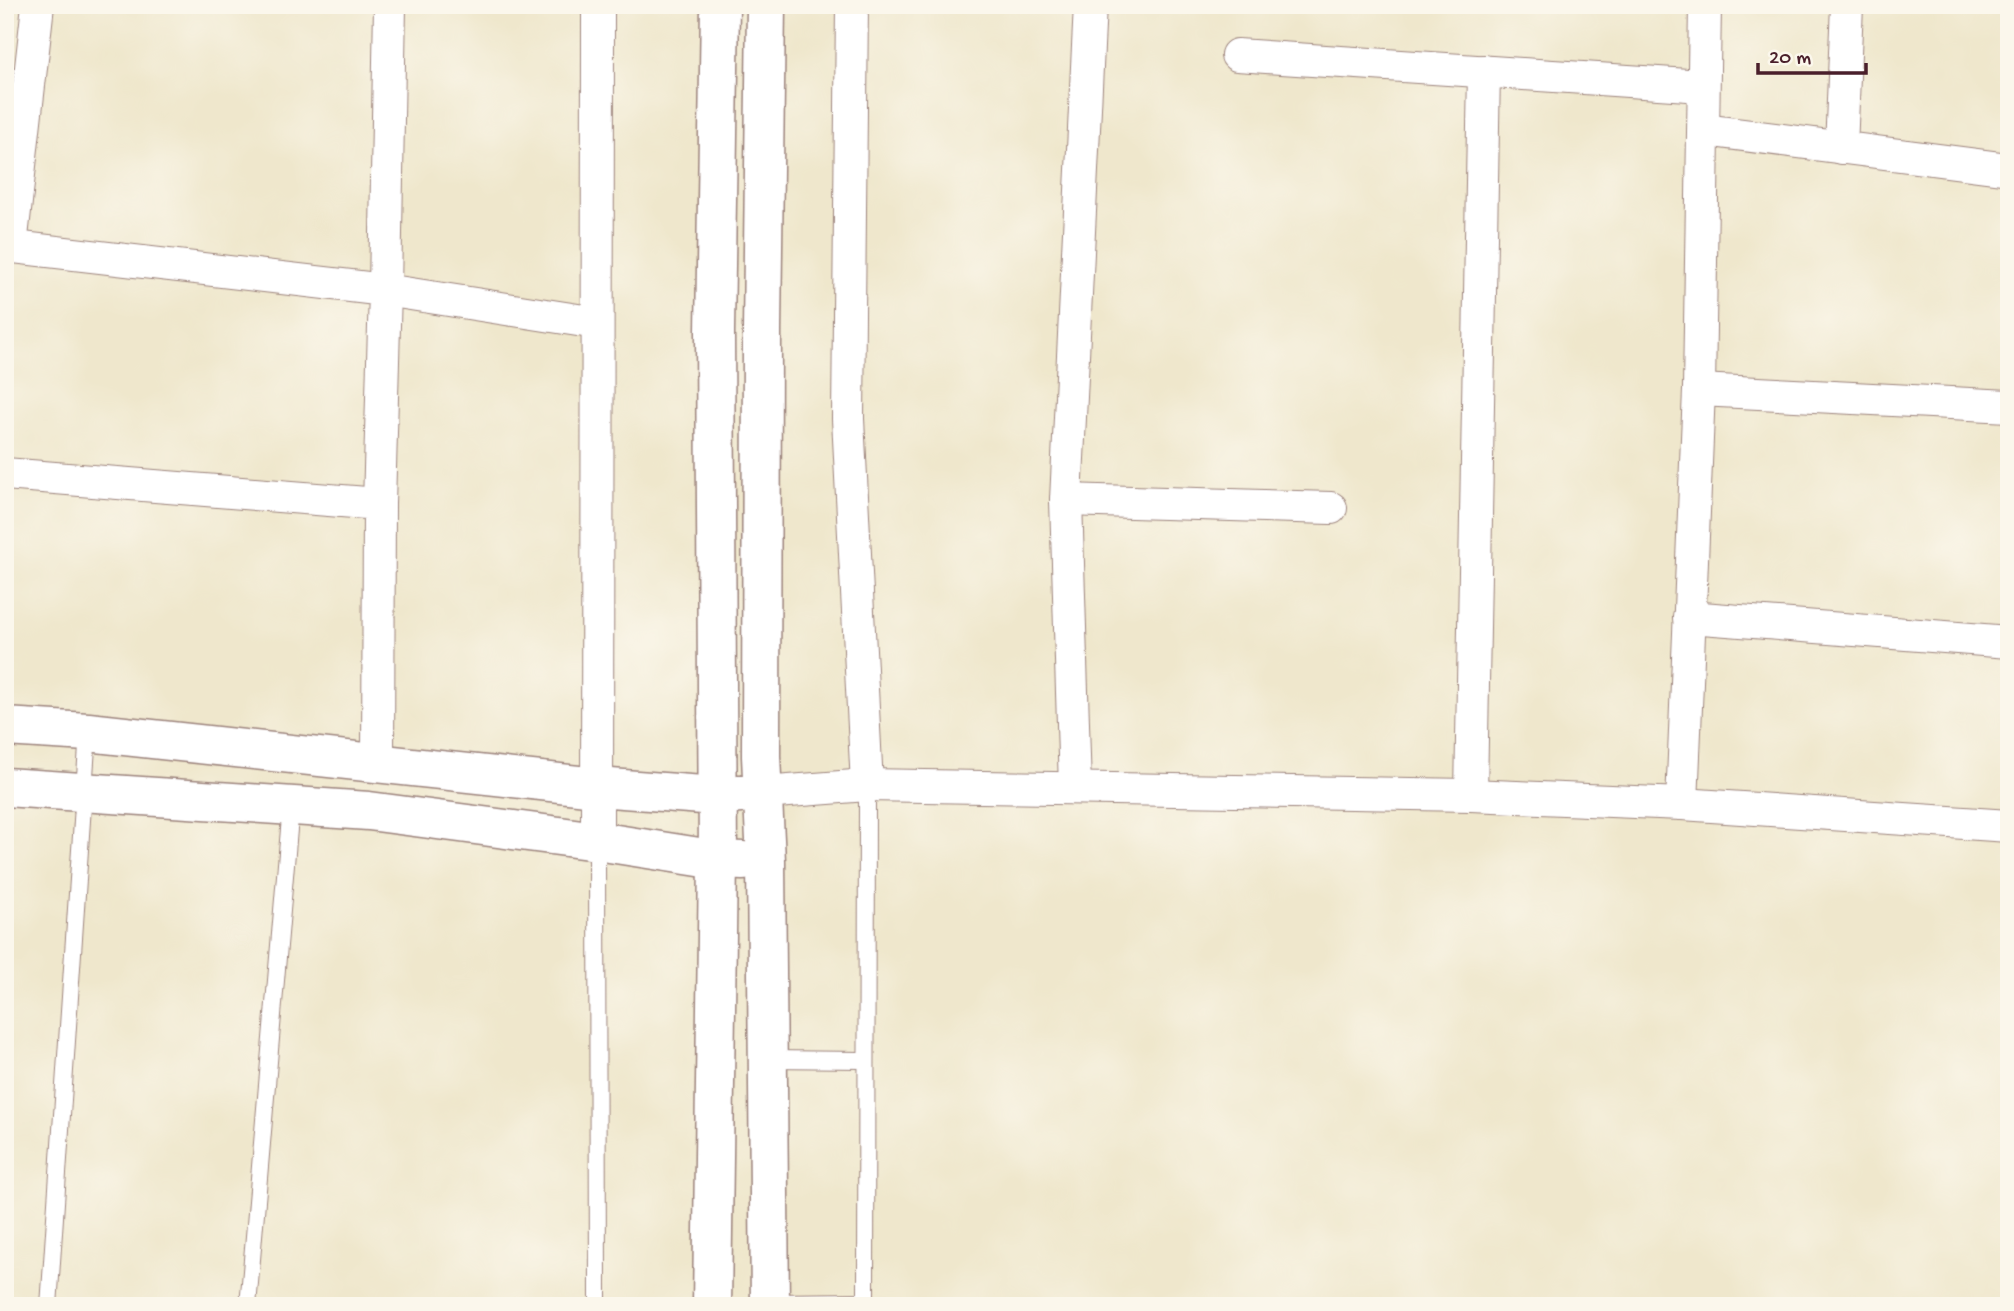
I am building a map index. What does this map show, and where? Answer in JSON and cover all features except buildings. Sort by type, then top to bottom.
[{"type":"street","points":[[38,5],[8,246],[386,290],[597,323]]},
{"type":"street","points":[[378,762],[379,504],[386,290],[390,5]]},
{"type":"street","points":[[597,841],[598,5]]},
{"type":"street","points":[[712,1306],[718,860],[715,331],[720,5]]},
{"type":"street","points":[[766,5],[761,756],[766,861],[770,1304]]},
{"type":"street","points":[[852,5],[848,419],[867,785]]},
{"type":"street","points":[[1076,788],[1066,500],[1090,5]]},
{"type":"street","points":[[1682,804],[1699,390],[1705,5]]},
{"type":"street","points":[[1841,148],[1847,5]]},
{"type":"street","points":[[1237,55],[1703,86]]},
{"type":"street","points":[[1471,794],[1484,71]]},
{"type":"street","points":[[1704,130],[2009,169]]},
{"type":"street","points":[[1699,390],[2009,406]]},
{"type":"street","points":[[5,474],[379,504]]},
{"type":"street","points":[[1066,500],[1331,508]]},
{"type":"street","points":[[1689,617],[2009,642]]},
{"type":"street","points":[[5,727],[88,732],[597,787],[716,796],[867,785],[1471,794],[1682,804],[2009,826]]},
{"type":"street","points":[[5,787],[369,811],[718,860],[766,861]]},
{"type":"lane","points":[[49,1306],[88,732]]},
{"type":"lane","points":[[770,1304],[866,1303],[867,785]]},
{"type":"lane","points":[[248,1306],[290,806]]},
{"type":"lane","points":[[597,841],[598,1306]]},
{"type":"lane","points":[[767,1059],[865,1060]]}]
